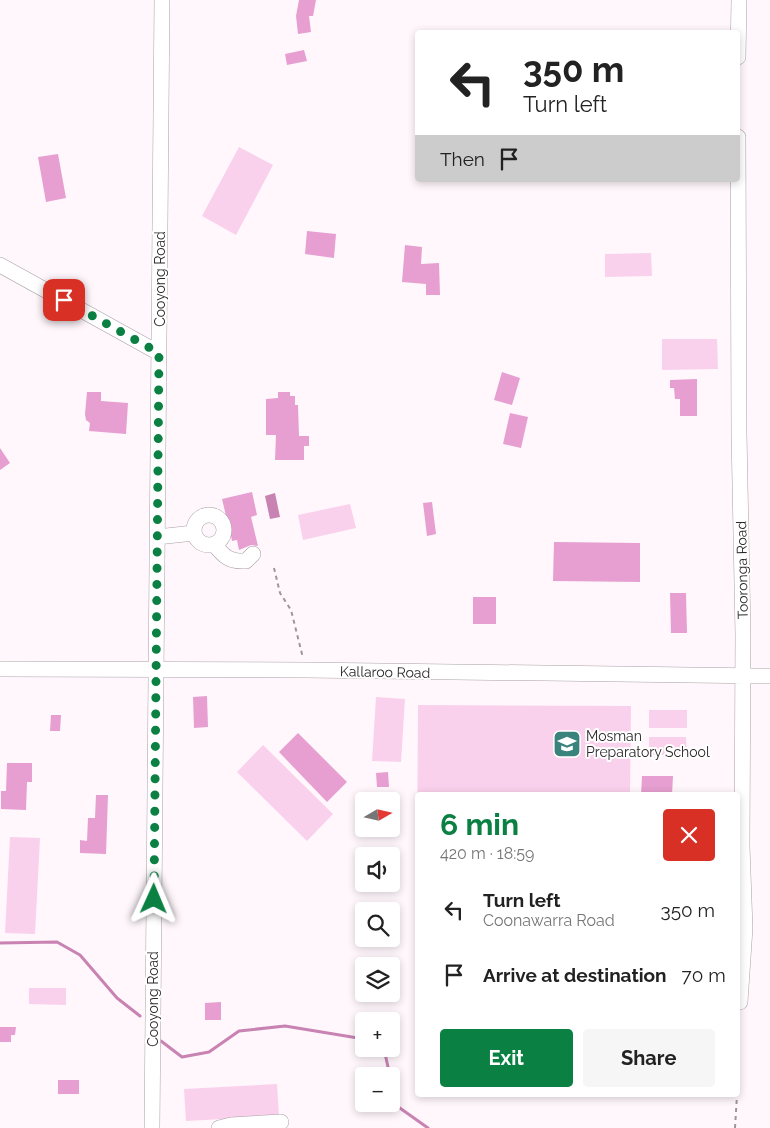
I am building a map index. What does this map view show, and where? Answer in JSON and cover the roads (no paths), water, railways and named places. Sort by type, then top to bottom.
[{"type":"street","name":"Cooyong Road","points":[[152,1128],[162,0]]},
{"type":"street","points":[[738,30],[739,0]]},
{"type":"street","name":"Tooronga Road","points":[[738,182],[743,675],[742,846],[745,928],[740,1002]]},
{"type":"street","points":[[0,264],[159,353]]},
{"type":"street","points":[[208,515],[216,517],[222,523],[224,531],[220,540],[214,544],[206,545],[200,542],[194,533],[195,525],[202,517],[208,515]]},
{"type":"street","points":[[157,537],[194,533]]},
{"type":"street","points":[[214,544],[226,559],[235,561],[246,560],[253,554]]},
{"type":"street","name":"Kallaroo Road","points":[[0,669],[306,670],[770,676]]},
{"type":"street","points":[[219,1128],[231,1125],[282,1122]]},
{"type":"waterway","points":[[0,943],[57,942],[80,955],[117,998],[140,1016]]},
{"type":"waterway","points":[[161,1041],[182,1057],[209,1052],[239,1031],[285,1026],[355,1038]]},
{"type":"waterway","points":[[386,1057],[388,1067]]},
{"type":"waterway","points":[[400,1108],[428,1128]]},
{"type":"place","name":"Mosman Preparatory School","points":[[567,744]]}]
